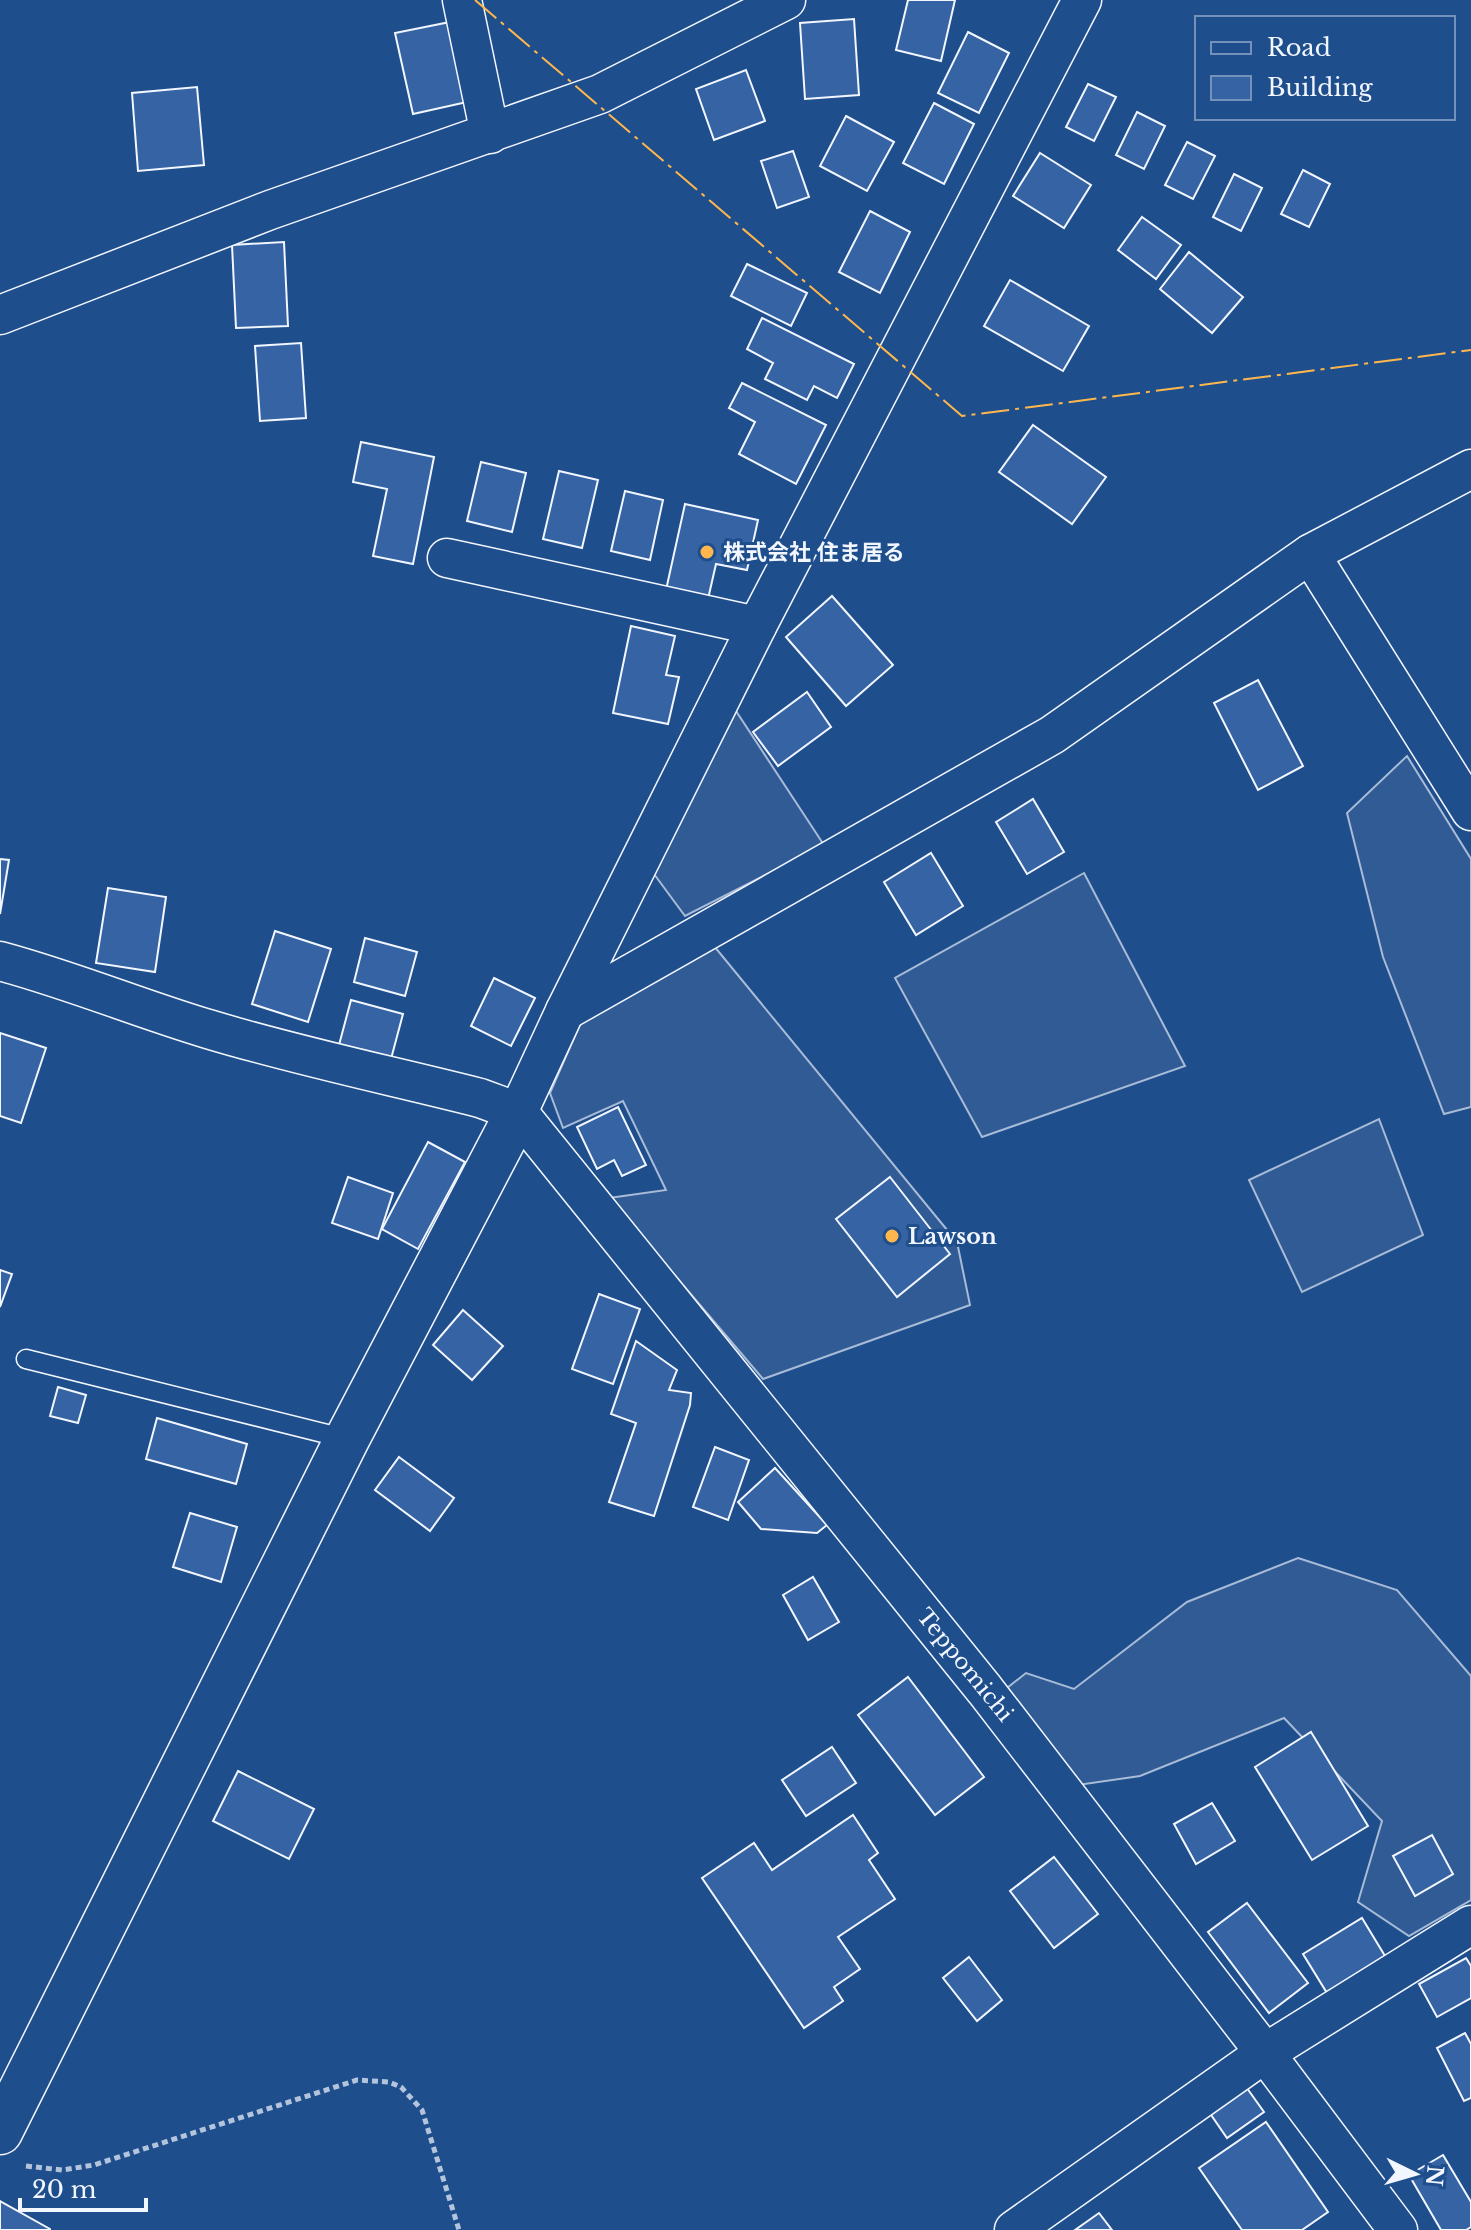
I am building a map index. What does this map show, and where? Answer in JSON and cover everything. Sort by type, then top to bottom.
[{"type":"street","points":[[462,0],[490,134]]},
{"type":"street","points":[[0,315],[270,210],[600,94],[786,0]]},
{"type":"street","points":[[11,2149],[347,1439],[518,1112],[757,626],[1082,0]]},
{"type":"street","points":[[565,1011],[1052,735],[1310,554],[1471,469]]},
{"type":"street","points":[[1310,554],[1471,811]]},
{"type":"street","points":[[447,558],[757,626]]},
{"type":"street","points":[[0,961],[49,974],[140,1008],[212,1030],[480,1098],[518,1112]]},
{"type":"street","name":"Teppomichi","points":[[518,1112],[976,1677],[1398,2230]]},
{"type":"street","points":[[1014,2230],[1265,2053],[1471,1925]]},
{"type":"lane","points":[[26,1359],[347,1439]]},
{"type":"path","points":[[11,2149],[38,2169],[62,2170],[94,2165],[357,2080],[389,2082],[401,2087],[422,2110],[459,2230]]},
{"type":"shaded area","points":[[736,711],[824,845],[685,916],[654,874]]},
{"type":"shaded area","points":[[1407,756],[1471,859],[1471,1107],[1444,1114],[1383,957],[1347,813]]},
{"type":"shaded area","points":[[1084,873],[1185,1066],[982,1137],[895,978]]},
{"type":"shaded area","points":[[714,946],[957,1242],[970,1305],[763,1379],[609,1198],[666,1190],[623,1101],[563,1128],[550,1093],[581,1022]]},
{"type":"shaded area","points":[[1379,1119],[1423,1235],[1302,1292],[1249,1180]]},
{"type":"shaded area","points":[[1298,1558],[1397,1590],[1471,1676],[1471,1900],[1409,1936],[1358,1902],[1382,1821],[1284,1718],[1140,1776],[1078,1785],[1002,1692],[1026,1673],[1074,1689],[1187,1602]]},
{"type":"building","points":[[908,0],[955,0],[941,61],[896,50]]},
{"type":"building","points":[[854,19],[859,95],[805,99],[800,23]]},
{"type":"building","points":[[450,22],[467,102],[413,114],[395,33]]},
{"type":"building","points":[[968,32],[1009,53],[979,113],[938,93]]},
{"type":"building","points":[[746,70],[765,121],[714,140],[696,89]]},
{"type":"building","points":[[1088,84],[1116,97],[1094,141],[1066,127]]},
{"type":"building","points":[[197,87],[204,165],[138,171],[132,93]]},
{"type":"building","points":[[934,103],[974,124],[944,184],[903,163]]},
{"type":"building","points":[[1137,112],[1165,126],[1144,169],[1116,155]]},
{"type":"building","points":[[846,116],[894,142],[867,191],[820,166]]},
{"type":"building","points":[[1187,142],[1215,156],[1193,199],[1165,185]]},
{"type":"building","points":[[793,151],[809,197],[777,208],[761,161]]},
{"type":"building","points":[[1040,153],[1091,185],[1064,228],[1013,196]]},
{"type":"building","points":[[1303,170],[1330,184],[1309,227],[1281,214]]},
{"type":"building","points":[[1234,174],[1262,188],[1241,231],[1213,217]]},
{"type":"building","points":[[870,211],[910,232],[880,293],[839,272]]},
{"type":"building","points":[[1142,217],[1181,245],[1156,279],[1118,250]]},
{"type":"building","points":[[284,242],[288,326],[236,328],[232,245]]},
{"type":"building","points":[[1189,252],[1243,297],[1212,333],[1160,289]]},
{"type":"building","points":[[747,264],[807,293],[791,326],[731,296]]},
{"type":"building","points":[[1010,280],[1089,326],[1063,371],[984,326]]},
{"type":"building","points":[[762,318],[854,364],[837,398],[814,386],[807,400],[765,379],[773,363],[747,349]]},
{"type":"building","points":[[301,343],[306,418],[260,421],[255,346]]},
{"type":"building","points":[[742,383],[826,425],[796,484],[739,454],[755,422],[729,408]]},
{"type":"building","points":[[1033,425],[1106,477],[1072,524],[999,472]]},
{"type":"building","points":[[361,442],[434,457],[413,564],[373,556],[387,489],[353,482]]},
{"type":"building","points":[[481,462],[526,473],[512,532],[467,521]]},
{"type":"building","points":[[559,471],[598,480],[582,548],[543,539]]},
{"type":"building","points":[[625,491],[663,500],[650,560],[611,551]]},
{"type":"building","points":[[685,504],[758,520],[747,570],[716,564],[708,599],[666,590]]},
{"type":"building","points":[[832,596],[893,665],[846,706],[786,637]]},
{"type":"building","points":[[631,626],[675,636],[666,675],[679,677],[668,724],[613,713]]},
{"type":"building","points":[[1258,680],[1303,766],[1258,790],[1214,703]]},
{"type":"building","points":[[807,692],[831,727],[778,766],[753,732]]},
{"type":"building","points":[[1033,799],[1064,852],[1027,874],[996,822]]},
{"type":"building","points":[[931,853],[963,906],[916,935],[884,882]]},
{"type":"building","points":[[0,859],[9,860],[0,914]]},
{"type":"building","points":[[108,888],[166,897],[155,972],[96,963]]},
{"type":"building","points":[[275,931],[331,949],[308,1022],[252,1004]]},
{"type":"building","points":[[365,938],[417,952],[405,996],[354,982]]},
{"type":"building","points":[[494,978],[535,998],[511,1046],[471,1026]]},
{"type":"building","points":[[351,1000],[403,1014],[391,1059],[339,1045]]},
{"type":"building","points":[[0,1033],[46,1048],[21,1123],[0,1116]]},
{"type":"building","points":[[618,1107],[646,1165],[622,1176],[614,1160],[597,1169],[577,1127]]},
{"type":"building","points":[[428,1142],[465,1162],[418,1249],[382,1229]]},
{"type":"building","points":[[348,1177],[393,1193],[378,1239],[332,1223]]},
{"type":"building","points":[[890,1177],[950,1254],[897,1297],[836,1219]]},
{"type":"building","points":[[0,1270],[12,1274],[0,1307]]},
{"type":"building","points":[[599,1294],[640,1309],[613,1384],[572,1369]]},
{"type":"building","points":[[463,1310],[503,1346],[472,1380],[433,1345]]},
{"type":"building","points":[[636,1341],[677,1370],[669,1390],[691,1393],[690,1405],[654,1516],[609,1502],[636,1423],[611,1414]]},
{"type":"building","points":[[58,1387],[86,1395],[78,1423],[50,1416]]},
{"type":"building","points":[[157,1418],[247,1444],[236,1484],[146,1459]]},
{"type":"building","points":[[715,1447],[749,1460],[728,1520],[693,1507]]},
{"type":"building","points":[[399,1457],[454,1498],[430,1531],[375,1490]]},
{"type":"building","points":[[775,1468],[827,1525],[817,1533],[761,1529],[738,1502]]},
{"type":"building","points":[[190,1513],[237,1527],[221,1582],[173,1567]]},
{"type":"building","points":[[813,1577],[839,1622],[808,1640],[783,1595]]},
{"type":"building","points":[[908,1677],[984,1777],[935,1815],[858,1715]]},
{"type":"building","points":[[1311,1732],[1368,1826],[1312,1860],[1255,1767]]},
{"type":"building","points":[[832,1747],[856,1783],[806,1816],[782,1780]]},
{"type":"building","points":[[238,1771],[314,1809],[289,1859],[213,1821]]},
{"type":"building","points":[[1212,1803],[1235,1841],[1196,1864],[1174,1824]]},
{"type":"building","points":[[853,1815],[878,1853],[869,1860],[895,1899],[838,1937],[860,1969],[834,1987],[843,2001],[804,2028],[702,1878],[754,1843],[772,1870]]},
{"type":"building","points":[[1432,1835],[1453,1874],[1415,1896],[1393,1856]]},
{"type":"building","points":[[1054,1857],[1098,1914],[1054,1948],[1010,1891]]},
{"type":"building","points":[[1247,1903],[1308,1983],[1269,2013],[1208,1932]]},
{"type":"building","points":[[1362,1918],[1385,1956],[1327,1993],[1303,1954]]},
{"type":"building","points":[[969,1957],[1002,2000],[977,2021],[943,1978]]},
{"type":"building","points":[[1466,1958],[1471,1966],[1471,1998],[1437,2017],[1419,1984]]},
{"type":"building","points":[[1465,2033],[1471,2044],[1471,2098],[1464,2101],[1437,2048]]},
{"type":"building","points":[[1244,2084],[1264,2112],[1227,2138],[1207,2109]]},
{"type":"building","points":[[1266,2122],[1328,2212],[1302,2230],[1242,2230],[1199,2168]]},
{"type":"building","points":[[1443,2155],[1471,2202],[1471,2227],[1466,2230],[1441,2230],[1409,2175]]},
{"type":"building","points":[[0,2201],[50,2229],[50,2230],[0,2230]]},
{"type":"building","points":[[1099,2213],[1112,2230],[1075,2230]]},
{"type":"power","points":[[475,0],[962,416],[1471,350]]},
{"type":"place","name":"株式会社 住ま居る","points":[[707,552]]},
{"type":"place","name":"Lawson","points":[[892,1236]]}]
